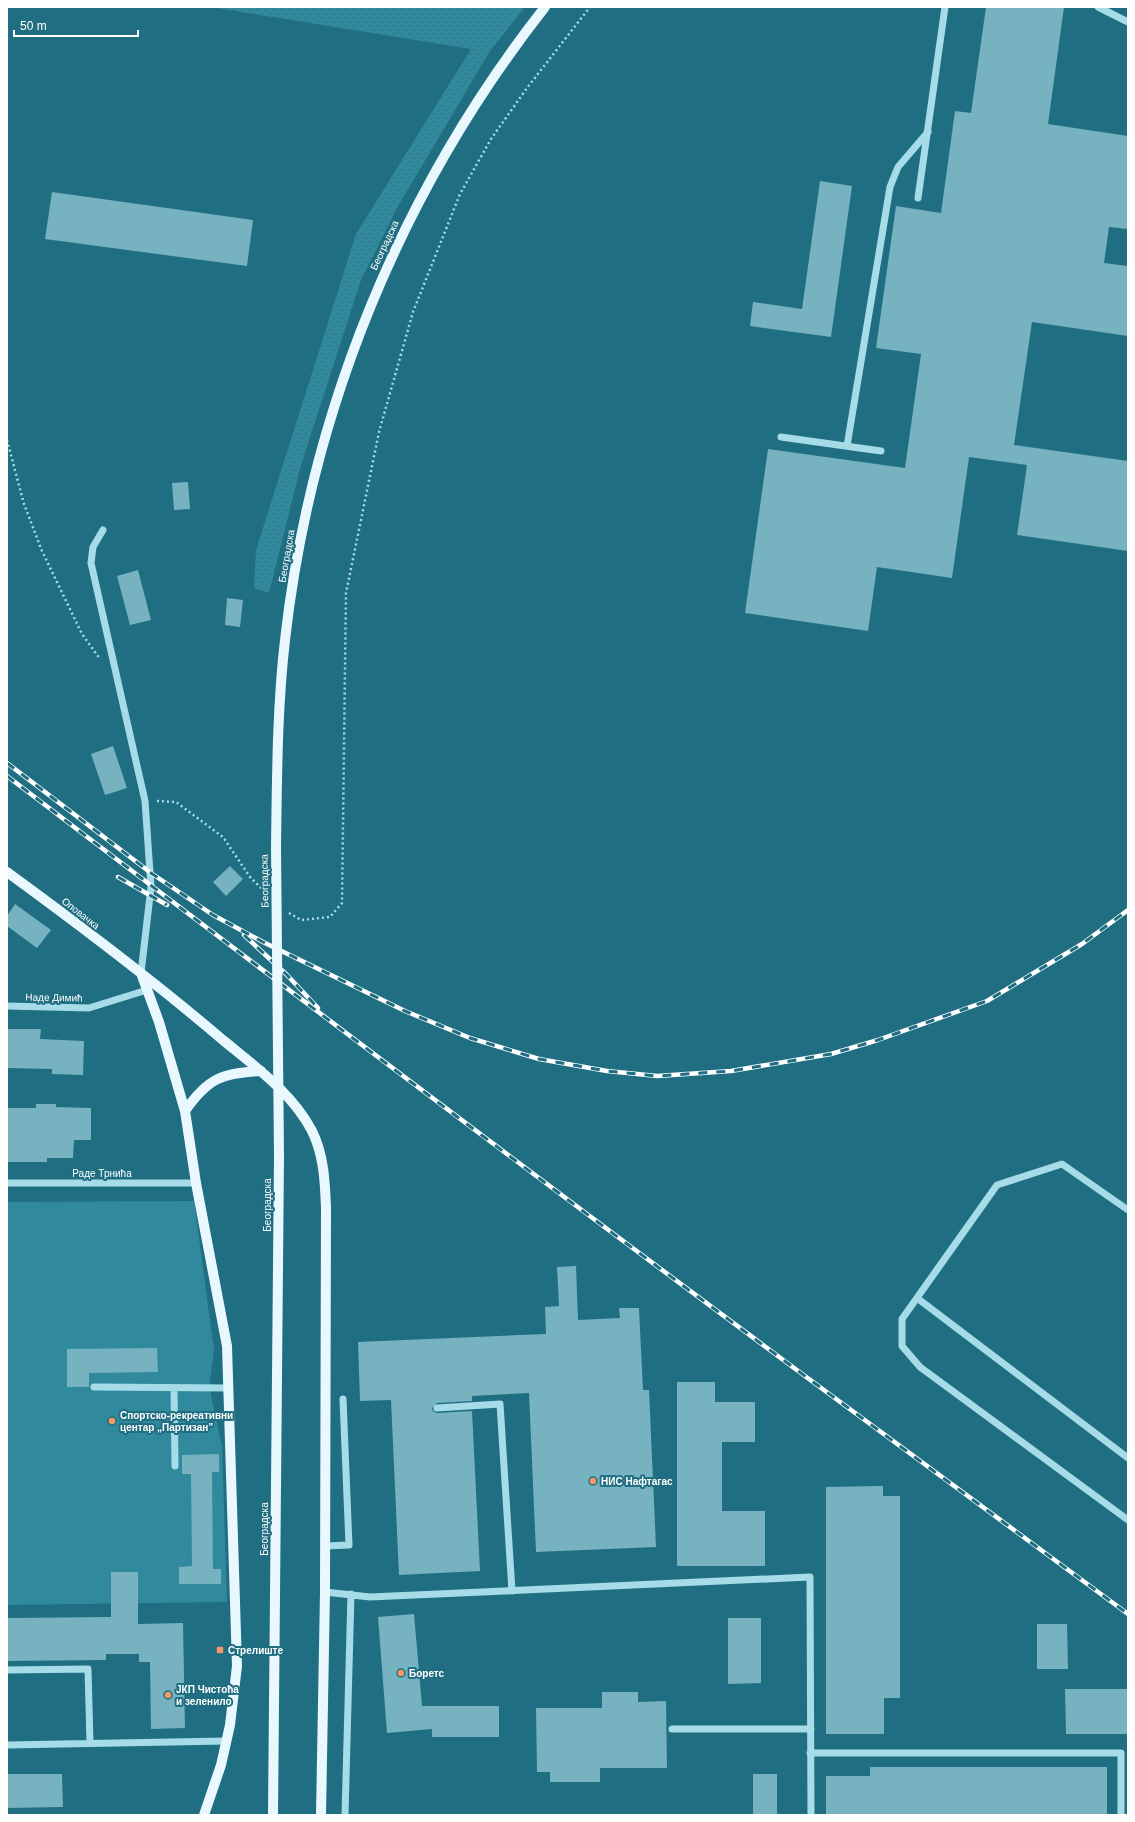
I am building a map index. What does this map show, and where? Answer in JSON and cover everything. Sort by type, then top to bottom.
[{"type":"main road","name":"Београдска","points":[[273,1815],[280,1156],[276,847],[277,741],[285,638],[308,500],[332,414],[348,365],[380,283],[402,235],[447,150],[486,87],[544,7]]},
{"type":"main road","name":"Оповачка","points":[[7,872],[174,998],[261,1071],[295,1106],[312,1131],[320,1153],[324,1172],[326,1208],[325,1592],[321,1815]]},
{"type":"main road","points":[[140,973],[161,1028],[185,1111],[196,1183],[227,1346],[237,1666],[230,1725],[213,1790],[204,1815]]},
{"type":"main road","points":[[185,1111],[197,1095],[209,1083],[239,1072],[261,1071]]},
{"type":"street","points":[[918,198],[945,7]]},
{"type":"street","points":[[1098,7],[1128,22]]},
{"type":"street","points":[[847,446],[890,187],[898,167],[928,132]]},
{"type":"street","points":[[780,437],[881,451]]},
{"type":"street","points":[[103,530],[93,547],[91,563],[145,801],[151,887],[140,973]]},
{"type":"street","name":"Наде Димић","points":[[7,1006],[89,1008],[146,990]]},
{"type":"street","points":[[1128,1210],[1062,1164],[997,1185],[902,1319],[902,1346],[920,1368],[1128,1520]]},
{"type":"street","name":"Раде Трнића","points":[[7,1183],[196,1183]]},
{"type":"street","points":[[917,1298],[1128,1458]]},
{"type":"street","points":[[94,1387],[228,1388]]},
{"type":"street","points":[[174,1388],[175,1466]]},
{"type":"street","points":[[325,1546],[349,1545],[343,1399]]},
{"type":"street","points":[[437,1408],[500,1404],[512,1591]]},
{"type":"street","points":[[325,1592],[370,1597],[810,1577],[810,1815]]},
{"type":"street","points":[[345,1815],[351,1594]]},
{"type":"street","points":[[7,1670],[88,1669],[90,1743]]},
{"type":"street","points":[[672,1729],[811,1729]]},
{"type":"street","points":[[7,1745],[226,1741]]},
{"type":"street","points":[[810,1753],[1121,1753],[1121,1815]]},
{"type":"path","points":[[284,910],[301,920],[330,917],[342,903],[346,593],[379,432],[413,312],[460,194],[491,139],[527,88],[590,7]]},
{"type":"path","points":[[7,440],[24,504],[42,551],[82,634],[104,665]]},
{"type":"path","points":[[145,801],[176,802],[223,837],[250,877],[267,894]]},
{"type":"shaded area","points":[[211,7],[525,7],[490,51],[397,208],[361,280],[301,465],[269,593],[254,588],[256,550],[356,234],[471,49]]},
{"type":"shaded area","name":"Спортско-рекреативни центар „Партизан”","points":[[194,1201],[214,1350],[210,1381],[211,1395],[222,1446],[227,1602],[7,1605],[7,1202]]},
{"type":"building","points":[[986,7],[1064,7],[1048,124],[1128,136],[1128,229],[1109,227],[1104,263],[1128,266],[1128,336],[1032,322],[1014,445],[1128,461],[1128,551],[1017,535],[1027,465],[969,457],[952,578],[877,567],[868,631],[745,613],[768,449],[905,468],[921,354],[876,348],[896,206],[941,213],[955,111],[971,113]]},
{"type":"building","points":[[820,181],[852,186],[831,337],[750,326],[753,302],[802,309]]},
{"type":"building","points":[[52,192],[253,220],[247,266],[45,239]]},
{"type":"building","points":[[188,482],[190,509],[174,510],[172,483]]},
{"type":"building","points":[[138,570],[151,620],[130,625],[117,576]]},
{"type":"building","points":[[227,598],[243,600],[240,627],[225,625]]},
{"type":"building","points":[[113,746],[127,788],[105,795],[91,754]]},
{"type":"building","points":[[230,866],[243,879],[226,896],[213,882]]},
{"type":"building","points":[[15,904],[51,930],[37,948],[7,926],[7,916]]},
{"type":"building","points":[[7,1029],[41,1029],[40,1039],[84,1041],[83,1075],[52,1074],[52,1069],[7,1068]]},
{"type":"building","points":[[36,1104],[56,1104],[56,1107],[91,1108],[91,1140],[74,1140],[73,1158],[47,1158],[47,1162],[7,1162],[7,1108],[36,1108]]},
{"type":"building","name":"НИС Нафтагас","points":[[576,1266],[578,1320],[620,1318],[619,1308],[639,1308],[643,1390],[649,1390],[656,1547],[536,1552],[529,1393],[472,1396],[472,1401],[437,1403],[432,1408],[433,1411],[437,1413],[472,1411],[480,1571],[399,1575],[391,1400],[360,1401],[358,1342],[546,1334],[545,1307],[559,1306],[557,1267]]},
{"type":"building","points":[[157,1348],[158,1372],[89,1373],[89,1387],[67,1387],[67,1349]]},
{"type":"building","points":[[677,1382],[715,1382],[715,1402],[755,1402],[755,1442],[722,1442],[722,1511],[765,1511],[765,1566],[677,1566]]},
{"type":"building","points":[[219,1454],[219,1472],[212,1472],[213,1569],[221,1569],[221,1584],[179,1584],[179,1567],[192,1566],[191,1474],[182,1474],[182,1455]]},
{"type":"building","points":[[883,1486],[883,1496],[900,1496],[900,1698],[884,1698],[884,1734],[826,1734],[826,1487]]},
{"type":"building","points":[[111,1572],[138,1572],[138,1624],[183,1623],[185,1728],[151,1729],[150,1662],[139,1662],[139,1654],[106,1654],[106,1660],[7,1661],[7,1618],[111,1617]]},
{"type":"building","name":"Боретс","points":[[414,1614],[422,1706],[499,1706],[499,1737],[432,1737],[432,1729],[387,1733],[378,1617]]},
{"type":"building","points":[[728,1618],[761,1618],[761,1683],[728,1684]]},
{"type":"building","points":[[1037,1624],[1067,1624],[1068,1669],[1037,1669]]},
{"type":"building","points":[[1065,1689],[1128,1689],[1128,1734],[1066,1734]]},
{"type":"building","points":[[602,1692],[638,1692],[638,1702],[666,1701],[667,1768],[600,1768],[600,1782],[550,1782],[550,1772],[537,1772],[536,1708],[602,1708]]},
{"type":"building","points":[[870,1767],[1107,1767],[1107,1815],[826,1815],[826,1776],[870,1776]]},
{"type":"building","points":[[7,1774],[62,1774],[63,1807],[7,1808]]},
{"type":"building","points":[[753,1774],[777,1774],[777,1815],[753,1815]]},
{"type":"railway","points":[[7,763],[151,873],[213,915],[263,942],[405,1011],[470,1038],[539,1059],[607,1071],[657,1076],[731,1071],[831,1054],[878,1040],[987,1001],[1082,944],[1128,910]]},
{"type":"railway","points":[[7,776],[540,1179],[1128,1614]]},
{"type":"railway","points":[[118,877],[167,905]]},
{"type":"railway","points":[[244,935],[287,975],[318,1008]]},
{"type":"place","name":"Спортско-рекреативни центар „Партизан”","points":[[112,1421]]},
{"type":"place","name":"НИС Нафтагас","points":[[593,1481]]},
{"type":"place","name":"Стрелиште","points":[[220,1650]]},
{"type":"place","name":"Боретс","points":[[401,1673]]},
{"type":"place","name":"ЈКП Чистоћа и зеленило","points":[[168,1695]]}]
